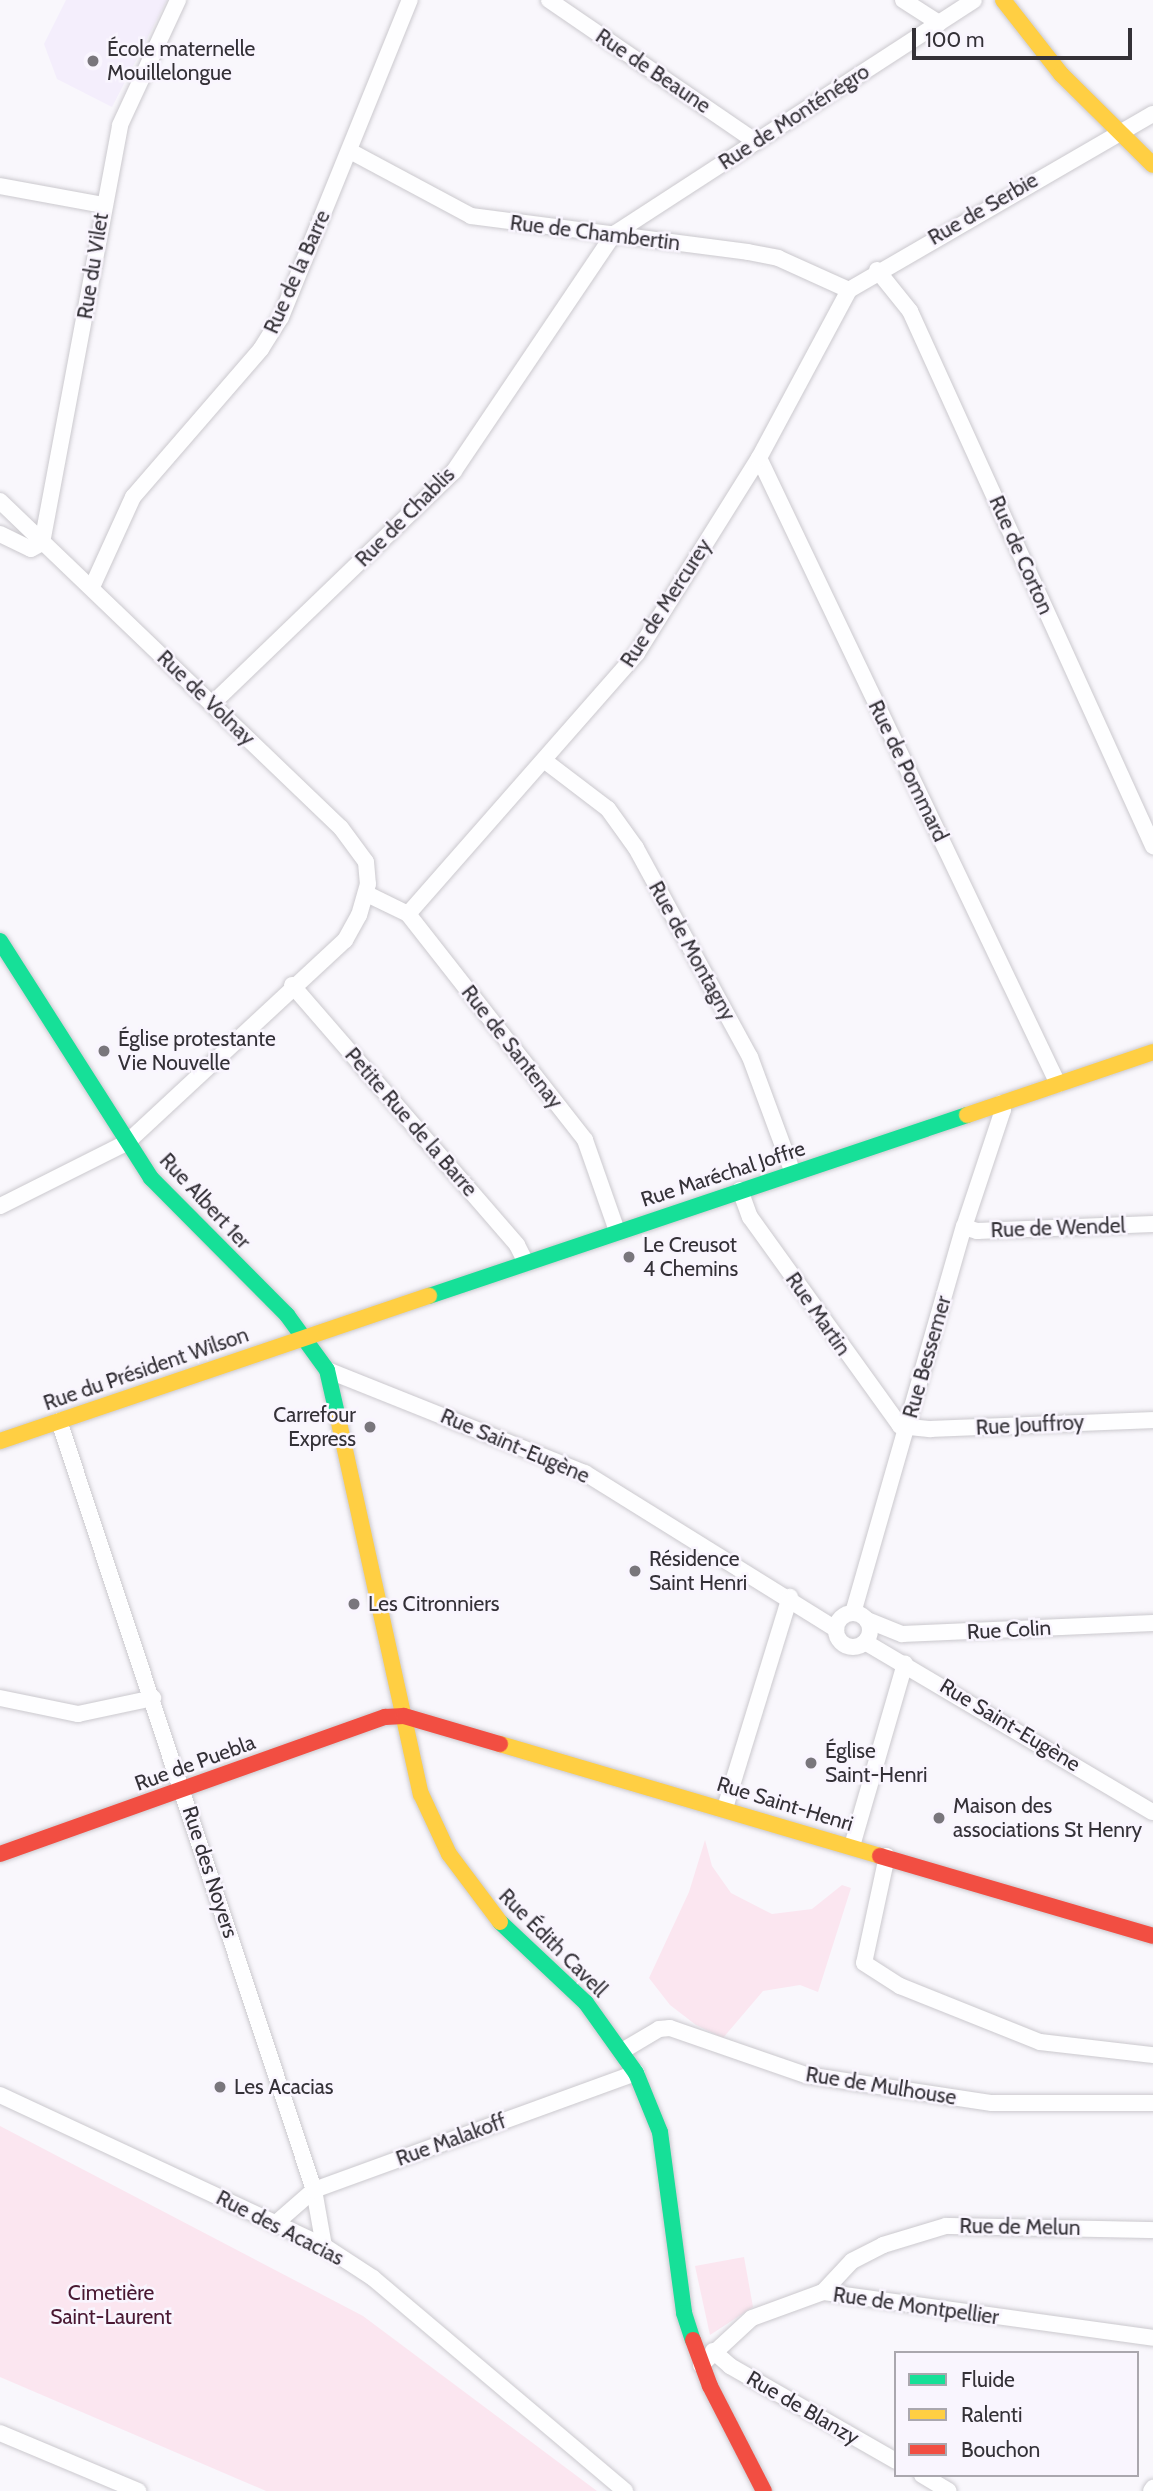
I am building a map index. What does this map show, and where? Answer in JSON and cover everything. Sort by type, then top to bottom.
[{"type":"street","name":"Rue du Vilet","points":[[42,543],[120,125],[177,0]]},
{"type":"street","name":"Rue de la Barre","points":[[92,587],[133,497],[261,349],[281,317],[410,0]]},
{"type":"street","name":"Rue de Beaune","points":[[549,0],[756,142]]},
{"type":"street","points":[[903,0],[939,23]]},
{"type":"street","name":"Rue de Monténégro","points":[[614,234],[974,0]]},
{"type":"street","points":[[1003,0],[1061,74],[1120,136],[1153,165]]},
{"type":"street","name":"Rue de Serbie","points":[[849,290],[877,270],[1105,139],[1120,136],[1153,114]]},
{"type":"street","name":"Rue de Chambertin","points":[[350,150],[471,216],[768,256],[849,290]]},
{"type":"street","points":[[0,186],[104,205]]},
{"type":"street","name":"Rue de Chablis","points":[[212,704],[453,471],[614,234]]},
{"type":"street","name":"Rue de Corton","points":[[877,270],[910,311],[1153,846]]},
{"type":"street","name":"Rue de Mercurey","points":[[408,914],[637,653],[759,458],[849,290]]},
{"type":"street","name":"Rue de Pommard","points":[[759,458],[1058,1084]]},
{"type":"street","name":"Rue de Volnay","points":[[0,501],[92,587],[358,848],[366,862],[367,894],[345,940],[292,985],[128,1142],[0,1206]]},
{"type":"street","points":[[0,534],[31,549],[42,543]]},
{"type":"street","name":"Rue de Montagny","points":[[545,761],[608,810],[636,848],[750,1056],[793,1173]]},
{"type":"street","name":"Rue de Santenay","points":[[367,894],[408,914],[585,1140],[617,1231]]},
{"type":"street","name":"Rue Albert 1er","points":[[2,949],[161,1191],[306,1336]]},
{"type":"street","name":"Petite Rue de la Barre","points":[[292,985],[517,1245],[526,1263]]},
{"type":"street","name":"Rue Maréchal Joffre","points":[[306,1336],[1153,1052]]},
{"type":"street","name":"Rue Bessemer","points":[[860,1616],[907,1428],[964,1227],[1003,1110],[1001,1103]]},
{"type":"street","name":"Rue Martin","points":[[740,1190],[750,1217],[889,1416],[907,1428]]},
{"type":"street","name":"Rue de Wendel","points":[[964,1227],[976,1231],[1153,1224]]},
{"type":"street","name":"Rue Édith Cavell","points":[[306,1336],[327,1370],[421,1794],[449,1854],[503,1926],[586,2003],[636,2073],[660,2132],[684,2313],[701,2365],[764,2491]]},
{"type":"street","name":"Rue du Président Wilson","points":[[0,1441],[306,1336]]},
{"type":"street","name":"Rue Saint-Eugène","points":[[327,1370],[559,1460],[790,1597],[836,1629]]},
{"type":"street","name":"Rue Jouffroy","points":[[907,1428],[1153,1420]]},
{"type":"street","name":"Rue des Noyers","points":[[59,1421],[314,2190],[324,2246]]},
{"type":"street","points":[[725,1808],[790,1597]]},
{"type":"street","points":[[860,1616],[870,1631],[865,1642],[848,1646],[836,1629],[842,1617],[860,1616]]},
{"type":"street","name":"Rue Colin","points":[[860,1616],[902,1634],[1153,1623]]},
{"type":"street","name":"Rue Saint-Eugène","points":[[865,1642],[1153,1812]]},
{"type":"street","points":[[852,1846],[905,1664]]},
{"type":"street","points":[[0,1698],[78,1714],[153,1698]]},
{"type":"street","name":"Rue de Puebla","points":[[0,1854],[385,1717],[404,1716]]},
{"type":"street","name":"Rue Saint-Henri","points":[[404,1716],[725,1808],[1153,1936]]},
{"type":"street","points":[[887,1856],[864,1963],[900,1986],[1040,2042],[1153,2055]]},
{"type":"street","name":"Rue de Mulhouse","points":[[622,2051],[659,2029],[670,2028],[806,2076],[992,2102],[1153,2103]]},
{"type":"street","name":"Rue Malakoff","points":[[275,2224],[314,2190],[636,2073]]},
{"type":"street","name":"Rue des Acacias","points":[[0,2095],[324,2246],[373,2278],[625,2491]]},
{"type":"street","name":"Rue de Melun","points":[[823,2292],[852,2260],[883,2245],[946,2226],[1153,2230]]},
{"type":"street","name":"Rue de Montpellier","points":[[701,2365],[713,2351],[752,2318],[823,2292],[1153,2338]]},
{"type":"street","name":"Rue de Blanzy","points":[[713,2351],[894,2460]]},
{"type":"street","points":[[0,2433],[138,2491]]},
{"type":"street","points":[[925,2477],[949,2491]]},
{"type":"shaded area","name":"École maternelle Mouillelongue","points":[[66,0],[167,0],[112,107],[57,79],[44,44]]},
{"type":"green space","points":[[705,1840],[712,1866],[731,1893],[772,1914],[812,1909],[842,1885],[851,1888],[818,1992],[800,1985],[763,1991],[723,2038],[696,2025],[670,2005],[649,1978],[689,1892]]},
{"type":"green space","name":"Cimetière Saint-Laurent","points":[[0,2126],[363,2316],[597,2491],[266,2491],[0,2377]]},
{"type":"green space","points":[[744,2257],[753,2307],[710,2335],[695,2266]]},
{"type":"traffic: fast","points":[[0,941],[151,1178],[287,1315],[327,1370],[338,1418]]},
{"type":"traffic: fast","points":[[429,1296],[967,1115]]},
{"type":"traffic: fast","points":[[500,1922],[586,2003],[636,2073],[660,2132],[684,2313],[693,2340]]},
{"type":"traffic: slow","points":[[1003,0],[1061,74],[1153,165]]},
{"type":"traffic: slow","points":[[967,1115],[1153,1052]]},
{"type":"traffic: slow","points":[[0,1441],[429,1296]]},
{"type":"traffic: slow","points":[[338,1418],[421,1794],[449,1854],[500,1922]]},
{"type":"traffic: slow","points":[[500,1744],[880,1856]]},
{"type":"traffic: jam","points":[[0,1854],[385,1717],[404,1716],[500,1744]]},
{"type":"traffic: jam","points":[[880,1856],[1153,1936]]},
{"type":"traffic: jam","points":[[693,2340],[710,2386],[764,2491]]},
{"type":"place","name":"École maternelle Mouillelongue","points":[[93,61]]},
{"type":"place","name":"Église protestante Vie Nouvelle","points":[[104,1051]]},
{"type":"place","name":"Le Creusot 4 Chemins","points":[[629,1257]]},
{"type":"place","name":"Carrefour Express","points":[[370,1427]]},
{"type":"place","name":"Résidence Saint Henri","points":[[635,1571]]},
{"type":"place","name":"Les Citronniers","points":[[354,1604]]},
{"type":"place","name":"Église Saint-Henri","points":[[811,1763]]},
{"type":"place","name":"Maison des associations St Henry","points":[[939,1818]]},
{"type":"place","name":"Les Acacias","points":[[220,2087]]}]
